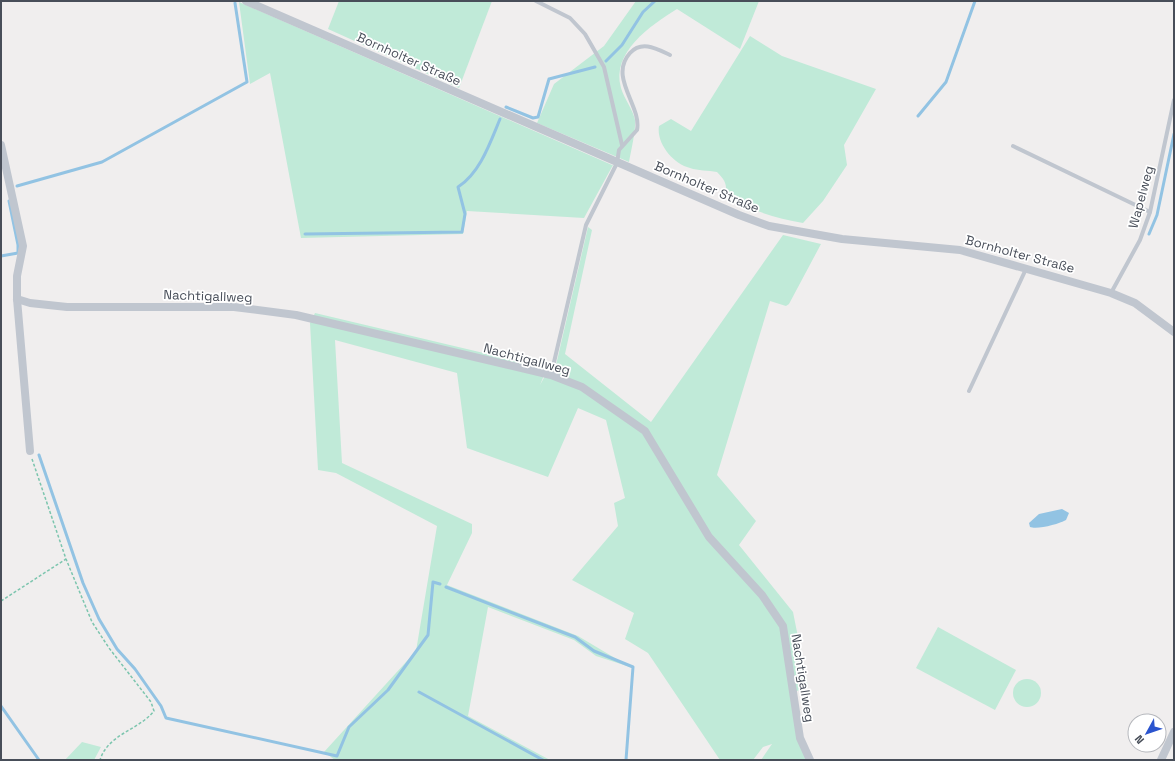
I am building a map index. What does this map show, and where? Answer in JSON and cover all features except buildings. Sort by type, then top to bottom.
[{"type":"street","name":"Bornholter Straße","points":[[246,1],[617,163],[739,215],[769,226],[842,239],[960,250],[1111,293],[1135,303],[1174,332]]},
{"type":"street","points":[[1,145],[23,246],[17,276],[17,299],[30,451]]},
{"type":"street","name":"Nachtigallweg","points":[[17,299],[30,303],[67,307],[234,307],[296,314],[550,375],[582,387],[645,431],[709,537],[762,595],[783,626],[800,738],[810,760]]},
{"type":"street","points":[[1161,760],[1174,732]]},
{"type":"lane","points":[[536,1],[570,18],[585,34],[604,67],[622,145]]},
{"type":"lane","points":[[550,375],[586,225],[617,163],[619,150],[622,145],[634,135],[638,125],[623,77],[623,68],[627,56],[637,47],[645,46],[670,56]]},
{"type":"lane","name":"Wapelweg","points":[[1111,293],[1140,240],[1150,212],[1174,100]]},
{"type":"lane","points":[[1013,146],[1150,212]]},
{"type":"lane","points":[[969,391],[1026,268]]},
{"type":"path","points":[[30,451],[66,559],[92,622],[109,648],[151,702],[154,711],[149,717],[110,743],[100,760]]},
{"type":"path","points":[[1,601],[66,559]]},
{"type":"green space","points":[[339,1],[492,1],[459,88],[328,29]]},
{"type":"green space","points":[[636,1],[759,1],[740,49],[677,9],[655,23],[635,41],[627,52],[619,75],[622,92],[635,120],[629,162],[537,123],[554,84],[604,46]]},
{"type":"green space","points":[[239,2],[613,165],[584,218],[467,211],[463,234],[301,238],[270,73],[250,84]]},
{"type":"green space","points":[[750,36],[782,56],[876,89],[844,145],[847,165],[823,201],[803,223],[763,213],[735,201],[726,195],[725,182],[717,172],[696,170],[684,166],[667,152],[660,139],[659,126],[671,119],[691,131]]},
{"type":"green space","points":[[588,227],[592,230],[565,354],[651,422],[783,235],[821,244],[789,304],[786,306],[770,301],[717,475],[756,521],[739,545],[793,612],[808,687],[794,692],[807,760],[761,760],[772,744],[763,747],[753,760],[720,760],[648,653],[625,639],[634,613],[572,580],[618,526],[614,503],[625,498],[606,420],[578,408],[548,477],[467,448],[457,373],[335,340],[342,463],[472,524],[472,533],[447,585],[578,636],[630,667],[596,656],[574,640],[488,607],[468,716],[550,760],[335,760],[324,752],[416,651],[437,526],[336,473],[318,470],[310,323],[315,313],[547,368],[540,385],[545,376],[553,378]]},
{"type":"green space","points":[[938,627],[1016,670],[995,710],[916,668]]},
{"type":"green space","points":[[1027,679],[1037,683],[1041,693],[1037,703],[1027,707],[1017,703],[1013,693],[1017,683]]},
{"type":"green space","points":[[82,742],[101,747],[94,760],[65,760]]},
{"type":"water","points":[[1062,509],[1069,513],[1066,520],[1038,528],[1030,527],[1029,523],[1039,514]]},
{"type":"waterway","points":[[606,61],[622,45],[643,12],[655,1]]},
{"type":"waterway","points":[[918,116],[946,82],[975,1]]},
{"type":"waterway","points":[[17,186],[102,162],[247,82],[235,3]]},
{"type":"waterway","points":[[506,107],[533,118],[538,117],[549,79],[595,67]]},
{"type":"waterway","points":[[305,234],[462,232],[465,214],[458,187],[466,181],[484,157],[500,119]]},
{"type":"waterway","points":[[1149,234],[1157,215],[1174,134]]},
{"type":"waterway","points":[[1,256],[18,253],[18,245],[9,201]]},
{"type":"waterway","points":[[39,455],[83,583],[99,619],[117,649],[135,669],[161,706],[166,718],[337,756],[349,727],[388,690],[428,635],[433,582],[440,584]]},
{"type":"waterway","points":[[446,587],[575,637],[594,651],[633,667],[626,760]]},
{"type":"waterway","points":[[419,692],[543,760]]},
{"type":"waterway","points":[[1,706],[39,760]]}]
